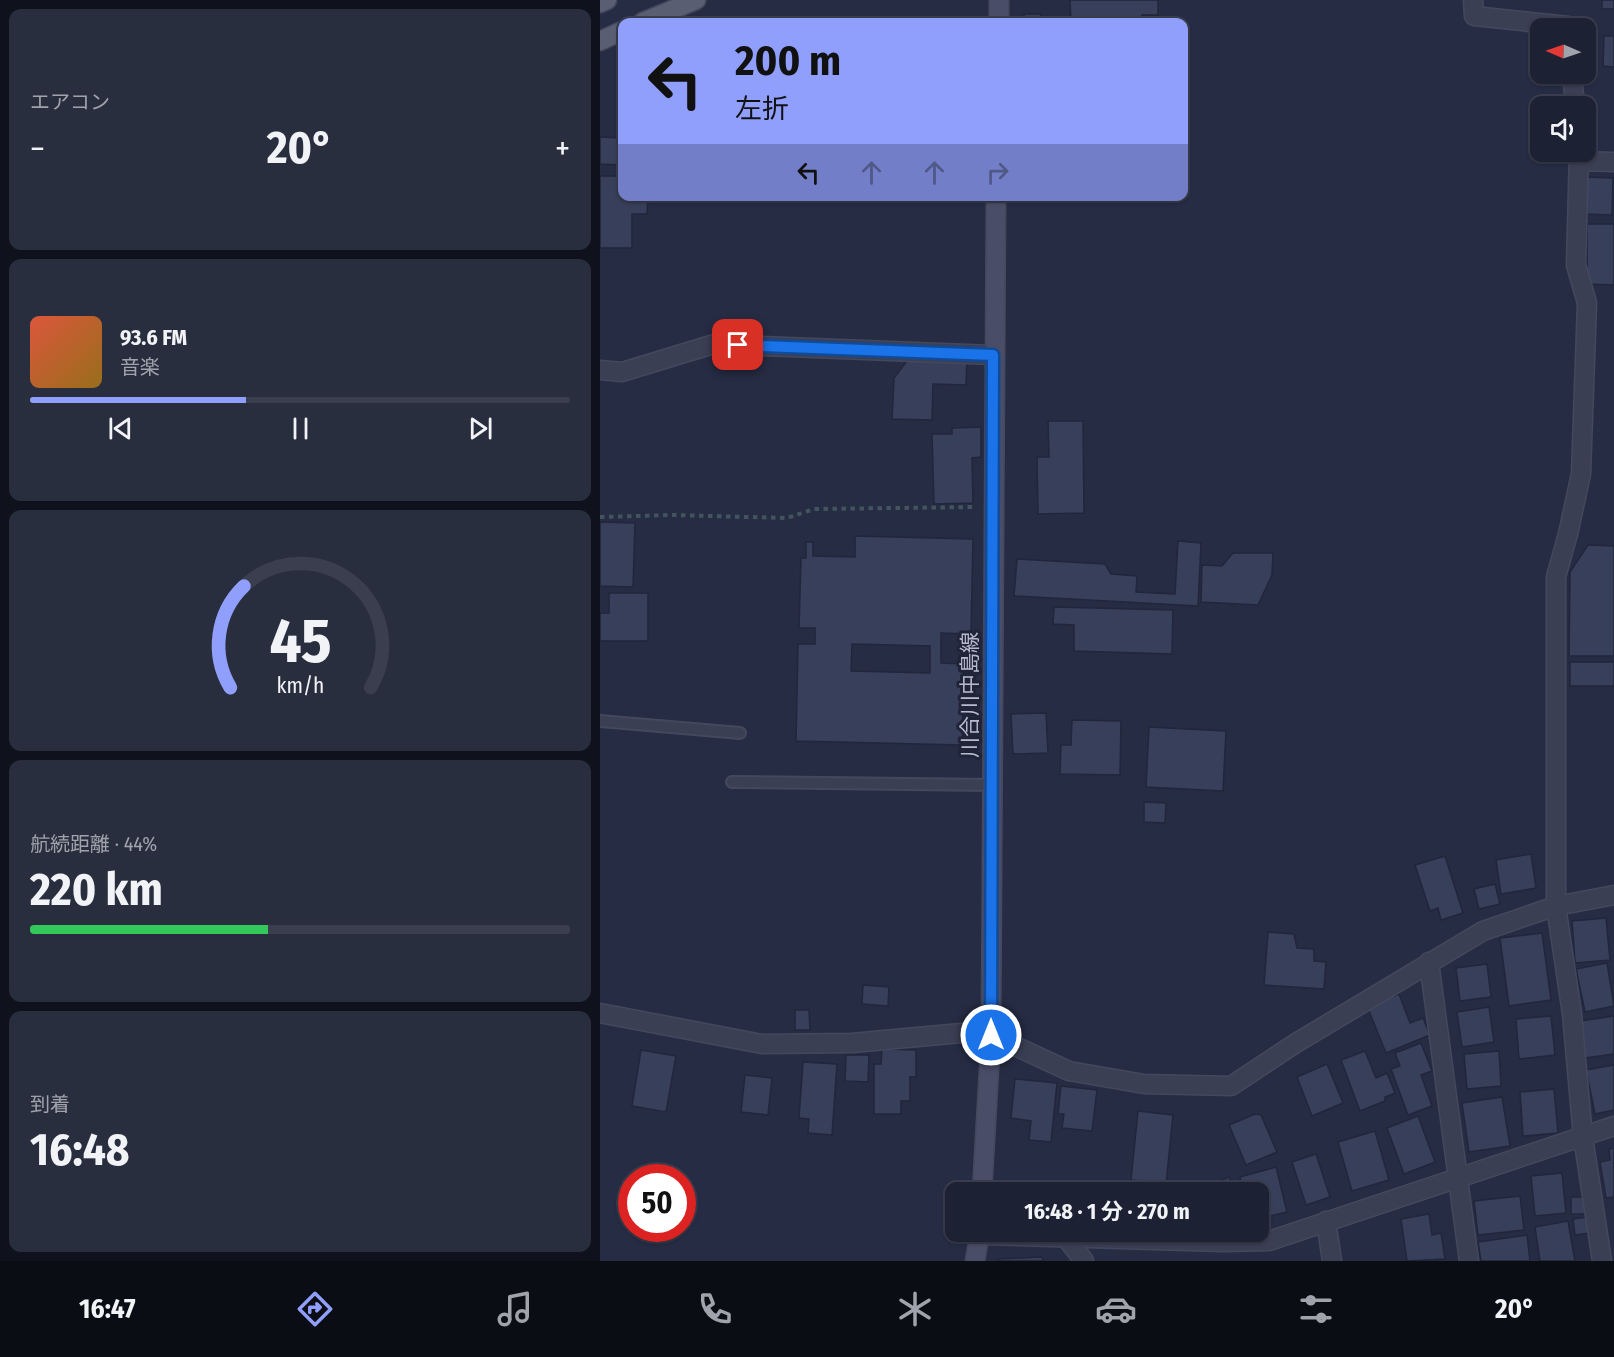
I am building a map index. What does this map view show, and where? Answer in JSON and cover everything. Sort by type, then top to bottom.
[{"type":"main road","points":[[600,3],[607,0]]},
{"type":"main road","points":[[653,18],[696,0]]},
{"type":"main road","points":[[999,0],[999,18]]},
{"type":"main road","points":[[600,41],[618,33]]},
{"type":"main road","name":"川合川中島線","points":[[983,1182],[991,1035],[993,355],[996,201]]},
{"type":"main road","points":[[975,1261],[978,1242]]},
{"type":"street","points":[[1473,0],[1474,16],[1530,22]]},
{"type":"street","points":[[1596,159],[1614,162]]},
{"type":"street","points":[[1580,162],[1576,265],[1587,303],[1581,474],[1556,577],[1556,906],[1572,1014],[1583,1137],[1602,1261]]},
{"type":"street","points":[[600,370],[622,372],[714,344],[993,355]]},
{"type":"street","points":[[600,1013],[762,1044],[852,1043],[961,1034],[991,1035],[1069,1071],[1144,1084],[1231,1086],[1429,962],[1483,931],[1556,906],[1614,895]]},
{"type":"street","points":[[1429,962],[1469,1261]]},
{"type":"street","points":[[1269,1240],[1614,1126]]},
{"type":"street","points":[[1326,1221],[1332,1261]]},
{"type":"street","points":[[1069,1242],[1084,1261]]},
{"type":"lane","points":[[600,721],[740,733]]},
{"type":"lane","points":[[732,782],[992,785]]},
{"type":"path","points":[[600,517],[672,515],[787,518],[814,509],[993,507]]},
{"type":"building","points":[[1070,0],[1158,0],[1158,15],[1142,15],[1142,18],[1071,18]]},
{"type":"building","points":[[1602,0],[1614,0],[1614,9],[1602,9]]},
{"type":"building","points":[[1024,14],[1041,14],[1040,18],[1024,18]]},
{"type":"building","points":[[1604,36],[1614,36],[1614,67],[1603,66]]},
{"type":"building","points":[[600,137],[618,138],[618,165],[600,164]]},
{"type":"building","points":[[600,176],[618,176],[618,201],[648,201],[647,214],[632,214],[632,248],[600,248]]},
{"type":"building","points":[[1585,177],[1613,178],[1612,215],[1584,214]]},
{"type":"building","points":[[1587,224],[1614,224],[1614,285],[1587,284]]},
{"type":"building","points":[[910,357],[967,359],[966,385],[933,384],[932,420],[892,419],[894,378]]},
{"type":"building","points":[[1048,421],[1083,421],[1084,513],[1038,514],[1037,457],[1049,457]]},
{"type":"building","points":[[981,427],[981,457],[972,458],[973,503],[934,504],[932,434],[952,434],[952,428]]},
{"type":"building","points":[[600,522],[635,523],[633,587],[600,586]]},
{"type":"building","points":[[855,536],[973,539],[971,634],[941,633],[941,663],[964,664],[962,745],[796,741],[798,644],[815,644],[815,628],[799,628],[801,558],[806,558],[806,542],[813,542],[813,556],[855,557]],"holes":[[[852,644],[930,646],[930,673],[851,671]]]},
{"type":"building","points":[[1178,541],[1201,543],[1198,606],[1014,596],[1017,559],[1105,564],[1111,574],[1137,576],[1136,592],[1175,594]]},
{"type":"building","points":[[1588,545],[1614,546],[1614,656],[1569,656],[1570,572]]},
{"type":"building","points":[[1233,553],[1273,553],[1272,575],[1258,605],[1201,602],[1202,565],[1222,566]]},
{"type":"building","points":[[609,593],[648,593],[648,641],[600,641],[600,613],[609,613]]},
{"type":"building","points":[[1054,607],[1173,610],[1172,654],[1074,651],[1074,625],[1053,624]]},
{"type":"building","points":[[1570,662],[1614,662],[1614,686],[1570,686]]},
{"type":"building","points":[[1046,713],[1048,753],[1013,754],[1011,714]]},
{"type":"building","points":[[1072,720],[1121,721],[1120,775],[1060,774],[1061,745],[1071,745]]},
{"type":"building","points":[[1149,727],[1226,731],[1223,791],[1146,787]]},
{"type":"building","points":[[1144,802],[1166,803],[1165,823],[1144,822]]},
{"type":"building","points":[[1531,854],[1536,888],[1501,894],[1496,860]]},
{"type":"building","points":[[1445,856],[1463,913],[1441,920],[1438,908],[1430,911],[1415,865]]},
{"type":"building","points":[[1495,884],[1500,904],[1479,909],[1474,889]]},
{"type":"building","points":[[1606,918],[1610,960],[1575,963],[1572,921]]},
{"type":"building","points":[[1268,932],[1294,934],[1297,948],[1314,949],[1314,961],[1326,962],[1324,989],[1264,985]]},
{"type":"building","points":[[1542,933],[1551,1000],[1509,1006],[1500,938]]},
{"type":"building","points":[[1607,963],[1614,1006],[1585,1012],[1576,969]]},
{"type":"building","points":[[1487,964],[1491,997],[1460,1001],[1456,968]]},
{"type":"building","points":[[863,985],[889,987],[888,1006],[862,1004]]},
{"type":"building","points":[[1399,994],[1410,1023],[1423,1018],[1430,1035],[1386,1053],[1367,1006]]},
{"type":"building","points":[[1489,1007],[1494,1042],[1462,1047],[1457,1012]]},
{"type":"building","points":[[795,1010],[809,1010],[810,1030],[795,1030]]},
{"type":"building","points":[[1551,1016],[1555,1055],[1519,1059],[1516,1019]]},
{"type":"building","points":[[1614,1016],[1614,1054],[1585,1058],[1580,1021]]},
{"type":"building","points":[[1421,1043],[1432,1071],[1421,1075],[1432,1106],[1408,1115],[1391,1069],[1400,1066],[1395,1053]]},
{"type":"building","points":[[882,1049],[916,1050],[916,1077],[910,1077],[910,1101],[901,1101],[901,1114],[874,1114],[874,1064],[881,1064]]},
{"type":"building","points":[[641,1050],[676,1056],[666,1112],[632,1106]]},
{"type":"building","points":[[1365,1051],[1376,1078],[1387,1073],[1395,1093],[1385,1097],[1385,1101],[1360,1111],[1341,1060]]},
{"type":"building","points":[[1499,1051],[1501,1086],[1467,1089],[1464,1054]]},
{"type":"building","points":[[846,1055],[869,1055],[868,1082],[845,1081]]},
{"type":"building","points":[[803,1062],[837,1064],[832,1135],[808,1133],[809,1119],[799,1118]]},
{"type":"building","points":[[1327,1064],[1343,1103],[1312,1116],[1297,1077]]},
{"type":"building","points":[[1614,1065],[1614,1110],[1595,1114],[1586,1070]]},
{"type":"building","points":[[745,1075],[772,1078],[768,1115],[741,1112]]},
{"type":"building","points":[[1015,1079],[1057,1083],[1051,1142],[1029,1140],[1031,1121],[1011,1118]]},
{"type":"building","points":[[1061,1086],[1097,1090],[1092,1131],[1062,1128],[1064,1114],[1058,1114]]},
{"type":"building","points":[[1554,1089],[1558,1133],[1523,1136],[1520,1092]]},
{"type":"building","points":[[1502,1097],[1510,1146],[1469,1152],[1462,1103]]},
{"type":"building","points":[[1138,1111],[1173,1115],[1166,1182],[1131,1180]]},
{"type":"building","points":[[1255,1114],[1261,1115],[1277,1152],[1246,1165],[1229,1125]]},
{"type":"building","points":[[1418,1116],[1435,1162],[1404,1174],[1387,1128]]},
{"type":"building","points":[[1375,1131],[1389,1180],[1352,1191],[1338,1142]]},
{"type":"building","points":[[1614,1148],[1614,1197],[1606,1198],[1600,1162],[1610,1160],[1609,1149]]},
{"type":"building","points":[[1316,1154],[1330,1197],[1306,1205],[1292,1162]]},
{"type":"building","points":[[1276,1167],[1287,1212],[1269,1216],[1269,1182],[1241,1182],[1240,1177]]},
{"type":"building","points":[[1562,1173],[1566,1213],[1535,1216],[1531,1176]]},
{"type":"building","points":[[1229,1177],[1231,1182],[1217,1182]]},
{"type":"building","points":[[1520,1196],[1524,1230],[1478,1235],[1474,1201]]},
{"type":"building","points":[[1571,1197],[1586,1197],[1586,1214],[1571,1214]]},
{"type":"building","points":[[1429,1214],[1432,1235],[1441,1233],[1445,1259],[1407,1261],[1401,1219]]},
{"type":"building","points":[[1588,1217],[1590,1233],[1575,1235],[1573,1219]]},
{"type":"building","points":[[1568,1221],[1575,1261],[1540,1261],[1535,1227]]},
{"type":"building","points":[[1527,1235],[1530,1261],[1481,1261],[1478,1242]]},
{"type":"building","points":[[1042,1257],[1043,1261],[998,1261],[998,1259]]},
{"type":"route","points":[[738,345],[993,355],[991,1035]]}]
